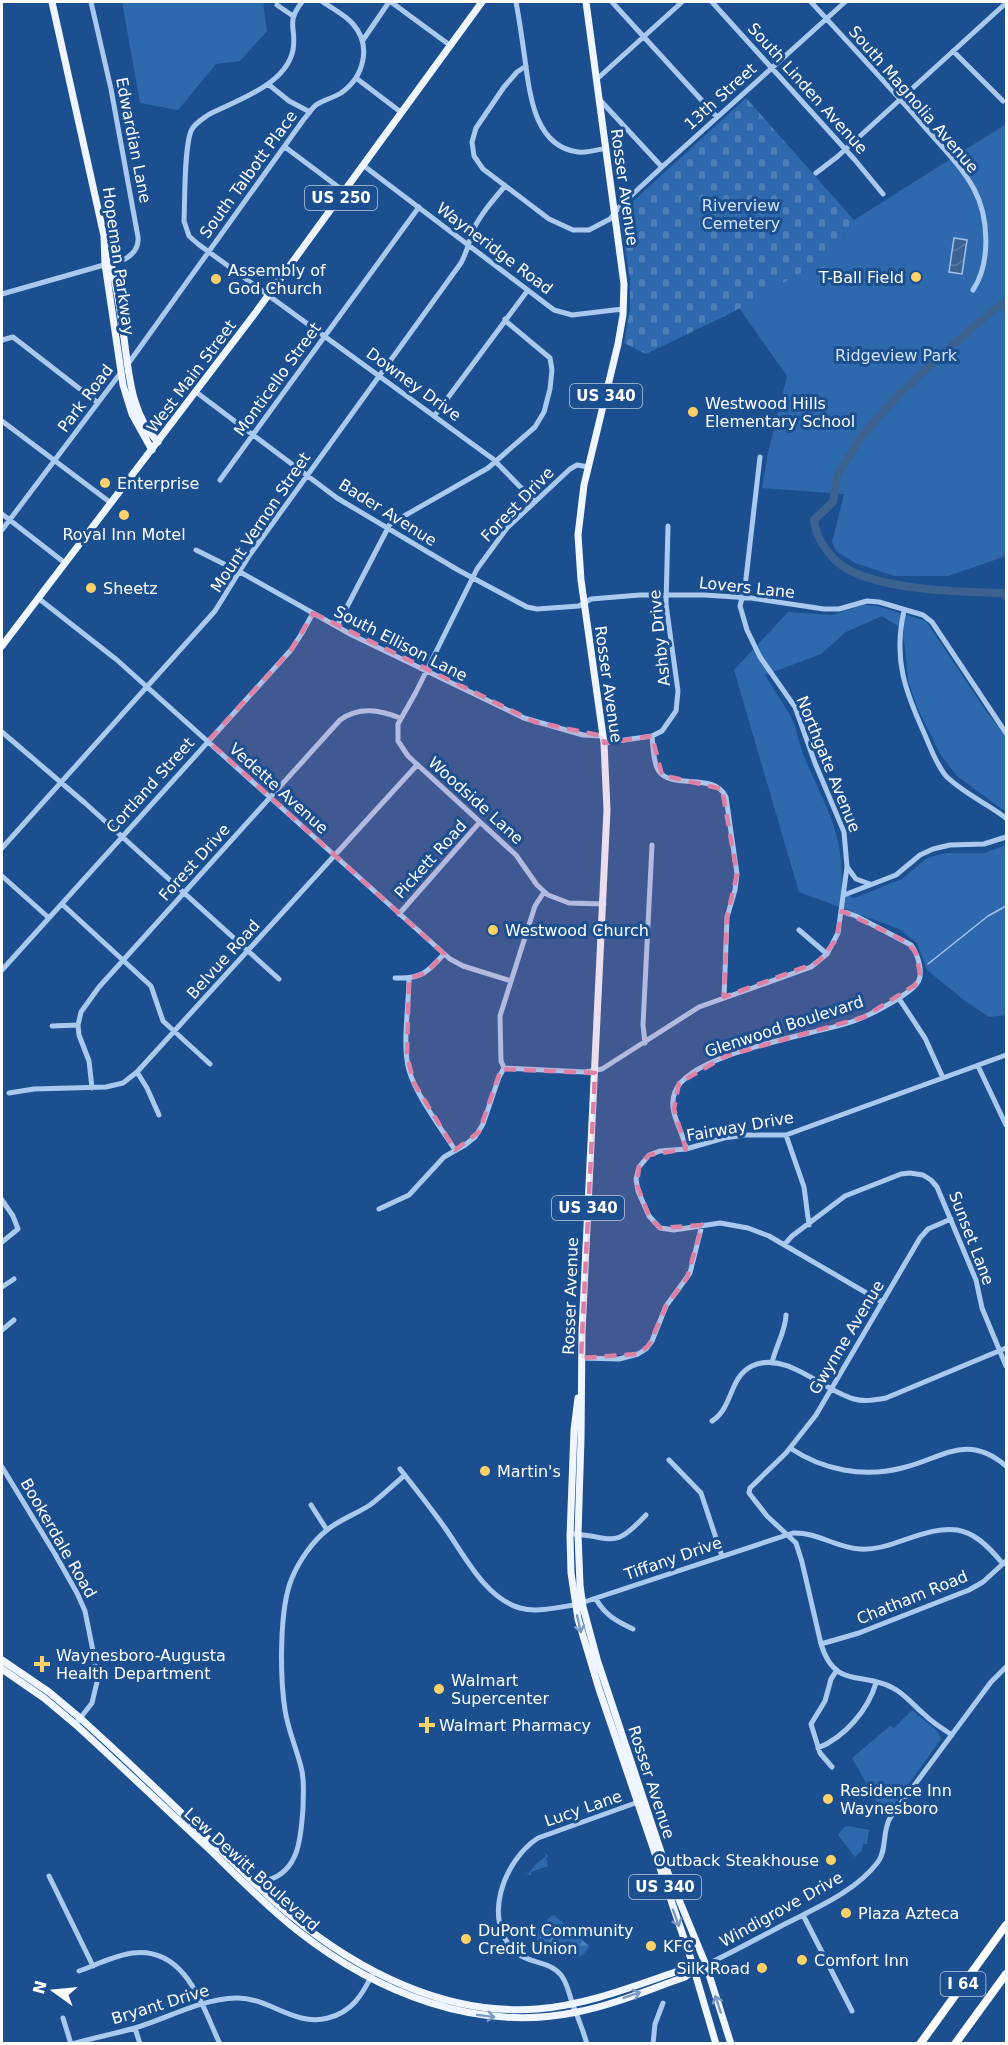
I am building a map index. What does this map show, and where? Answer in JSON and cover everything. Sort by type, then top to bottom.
[{"type":"highway","name":"I 64","points":[[920,2043],[1006,1926]]},
{"type":"highway","name":"I 64","points":[[956,2043],[1006,1974]]},
{"type":"highway","points":[[913,2043],[952,2000]]},
{"type":"main road","name":"Hopeman Parkway","points":[[52,2],[105,236],[121,372],[132,414],[152,450]]},
{"type":"main road","name":"West Main Street","points":[[2,646],[269,295],[482,2]]},
{"type":"main road","name":"Rosser Avenue","points":[[586,2],[623,276],[623,309],[616,354],[581,506],[578,535],[579,566],[604,740],[607,810],[581,1358],[581,1439],[574,1534],[578,1564],[579,1604],[716,2043]]},
{"type":"main road","points":[[108,264],[130,383],[138,410],[149,434],[158,442]]},
{"type":"main road","name":"Lew Dewitt Boulevard","points":[[2,1660],[49,1692],[282,1918],[316,1944],[423,2001],[475,2014],[516,2018],[576,2013],[685,1977],[706,1965]]},
{"type":"main road","name":"Lew Dewitt Boulevard","points":[[2,1669],[78,1721]]},
{"type":"main road","name":"Rosser Avenue","points":[[641,1802],[679,1903],[706,1965],[731,2043]]},
{"type":"main road","name":"Lew Dewitt Boulevard","points":[[373,1974],[424,1994],[469,2005],[523,2010],[572,2004],[681,1970],[694,1970]]},
{"type":"street","name":"Edwardian Lane","points":[[2,294],[108,264],[131,255],[138,247],[111,89],[91,2]]},
{"type":"street","points":[[302,2],[293,16],[293,46],[290,59],[281,75],[268,84],[289,101],[310,112],[317,105],[342,92],[356,78],[364,58],[363,40],[350,21],[323,2]]},
{"type":"street","points":[[363,40],[390,2],[451,46]]},
{"type":"street","points":[[516,2],[533,110],[547,134],[573,151],[587,152],[606,148]]},
{"type":"street","points":[[612,2],[717,117]]},
{"type":"street","points":[[597,79],[682,2]]},
{"type":"street","name":"South Linden Avenue","points":[[712,2],[845,149],[882,194]]},
{"type":"street","name":"South Magnolia Avenue","points":[[811,2],[900,99],[952,159],[975,191],[983,215],[985,245],[982,270],[973,290]]},
{"type":"street","name":"13th Street","points":[[526,66],[517,72],[504,87],[478,123],[472,138],[472,149],[477,162],[549,219],[573,230],[583,231],[597,227],[610,219],[662,167],[845,2]]},
{"type":"street","points":[[816,173],[1006,3]]},
{"type":"street","points":[[277,5],[293,16]]},
{"type":"street","points":[[953,51],[1004,101]]},
{"type":"street","points":[[356,78],[402,113]]},
{"type":"street","name":"Downey Drive","points":[[268,84],[208,115],[192,129],[184,215],[184,226],[189,236],[496,461],[535,502]]},
{"type":"street","points":[[600,100],[662,167]]},
{"type":"street","name":"South Talbott Place","points":[[209,251],[310,112]]},
{"type":"street","points":[[285,147],[345,192]]},
{"type":"street","name":"Wayneridge Road","points":[[364,166],[554,310],[576,315],[623,309]]},
{"type":"street","name":"Mount Vernon Street","points":[[2,848],[215,611],[240,572],[457,269],[468,251],[478,221],[505,186]]},
{"type":"street","name":"Monticello Street","points":[[220,480],[419,207]]},
{"type":"street","name":"Park Road","points":[[2,530],[209,251]]},
{"type":"street","points":[[435,415],[528,290]]},
{"type":"street","points":[[337,626],[387,527],[397,518],[472,477],[496,461],[522,439],[540,419],[546,405],[552,378],[551,362],[548,355],[514,329],[505,319]]},
{"type":"street","points":[[2,340],[13,337],[98,403]]},
{"type":"street","name":"Bader Avenue","points":[[196,392],[338,498],[472,579],[522,606],[533,609],[579,606],[585,602]]},
{"type":"street","points":[[2,421],[111,503]]},
{"type":"street","name":"Northgate Avenue","points":[[760,457],[745,587],[740,610],[760,657],[795,707],[815,763],[841,822],[846,844],[847,867],[838,933],[827,954]]},
{"type":"street","name":"Forest Drive","points":[[426,671],[472,579],[501,536],[572,468],[578,465],[589,467]]},
{"type":"street","points":[[2,514],[65,563]]},
{"type":"street","name":"Ashby Drive","points":[[651,736],[667,725],[678,705],[666,594],[668,526]]},
{"type":"street","name":"South Ellison Lane","points":[[196,550],[337,626],[535,722],[604,740],[651,736]]},
{"type":"street","name":"Lovers Lane","points":[[585,602],[591,599],[666,594],[741,597],[824,609],[839,609],[872,601],[886,603],[904,611],[923,615],[932,622],[1006,733]]},
{"type":"street","name":"Vedette Avenue","points":[[38,598],[148,687],[444,954],[463,966],[511,981]]},
{"type":"street","points":[[904,611],[900,642],[903,679],[909,700],[937,762],[949,778],[1006,818]]},
{"type":"street","name":"Cortland Street","points":[[2,970],[291,650],[313,613]]},
{"type":"street","points":[[400,718],[426,671]]},
{"type":"street","name":"Forest Drive","points":[[78,1025],[81,1012],[86,1004],[124,960],[344,717],[365,710],[382,712],[400,718]]},
{"type":"street","name":"Woodside Lane","points":[[400,718],[397,729],[398,741],[404,751],[520,859],[544,892]]},
{"type":"street","points":[[2,732],[61,782],[279,980]]},
{"type":"street","points":[[651,736],[656,765],[662,775],[710,784],[722,789],[726,797],[737,874],[727,917],[724,997]]},
{"type":"street","name":"Belvue Road","points":[[9,1093],[34,1089],[106,1087],[123,1083],[137,1072],[417,765]]},
{"type":"street","name":"Pickett Road","points":[[399,914],[480,822]]},
{"type":"street","points":[[844,895],[896,875],[920,855],[933,849],[984,844],[1006,837]]},
{"type":"street","points":[[645,1043],[643,1025],[652,845]]},
{"type":"street","points":[[847,867],[856,879],[871,884]]},
{"type":"street","points":[[2,876],[49,918]]},
{"type":"street","points":[[379,1209],[409,1195],[438,1162],[470,1142],[479,1132],[504,1068],[501,1061],[499,1024],[535,906],[544,892],[552,898],[566,902],[604,904]]},
{"type":"street","points":[[62,904],[151,986],[160,1016],[174,1032],[210,1064]]},
{"type":"street","name":"Glenwood Boulevard","points":[[686,1149],[675,1118],[673,1101],[675,1090],[688,1076],[711,1063],[742,1051],[855,1020],[912,989],[920,978],[920,967],[914,948],[907,942],[842,911]]},
{"type":"street","points":[[504,1068],[595,1071],[605,1068],[699,1007],[803,971],[818,962],[827,954],[799,930]]},
{"type":"street","points":[[395,978],[409,978],[426,973],[444,954]]},
{"type":"street","points":[[409,978],[407,1062],[411,1077],[455,1150]]},
{"type":"street","points":[[898,997],[925,1038],[943,1078]]},
{"type":"street","points":[[52,1026],[78,1025],[79,1035],[89,1061],[92,1088]]},
{"type":"street","name":"Fairway Drive","points":[[882,1302],[758,1231],[738,1225],[720,1224],[674,1230],[660,1228],[649,1216],[637,1185],[639,1167],[649,1155],[660,1151],[686,1149],[724,1138],[786,1135],[1006,1055]]},
{"type":"street","points":[[978,1066],[1006,1125]]},
{"type":"street","points":[[137,1072],[159,1115]]},
{"type":"street","points":[[786,1135],[804,1187],[808,1225]]},
{"type":"street","name":"Sunset Lane","points":[[784,1245],[792,1236],[845,1196],[907,1173],[923,1175],[935,1183],[951,1219],[975,1280],[982,1308],[1006,1366]]},
{"type":"street","points":[[2,1200],[14,1216],[18,1229],[2,1242]]},
{"type":"street","name":"Gwynne Avenue","points":[[786,1534],[750,1496],[750,1488],[790,1448],[816,1414],[920,1238],[928,1229],[951,1219]]},
{"type":"street","points":[[581,1358],[619,1359],[638,1354],[646,1349],[652,1341],[670,1300],[690,1273],[702,1226]]},
{"type":"street","points":[[2,1287],[14,1279]]},
{"type":"street","points":[[772,1363],[785,1325],[786,1315]]},
{"type":"street","points":[[2,1330],[14,1320]]},
{"type":"street","points":[[712,1421],[725,1409],[743,1372],[757,1364],[772,1363],[797,1370],[856,1400],[868,1401],[886,1398],[1006,1348]]},
{"type":"street","points":[[790,1448],[822,1464],[850,1471],[877,1472],[903,1468],[946,1451],[956,1450],[983,1452],[1006,1466]]},
{"type":"street","points":[[669,1460],[701,1493],[722,1556]]},
{"type":"street","name":"Bookerdale Road","points":[[2,1467],[61,1564],[85,1611],[97,1682],[93,1700],[78,1721]]},
{"type":"street","name":"Tiffany Drive","points":[[400,1469],[444,1526],[474,1571],[497,1597],[527,1610],[543,1610],[579,1604],[786,1534],[808,1533],[845,1547],[868,1549],[879,1548],[932,1531],[954,1529],[979,1539],[1005,1562]]},
{"type":"street","points":[[268,1880],[277,1878],[285,1871],[301,1842],[304,1789],[302,1767],[290,1733],[282,1686],[287,1592],[300,1563],[327,1530],[370,1504],[405,1475]]},
{"type":"street","points":[[311,1505],[327,1530]]},
{"type":"street","points":[[574,1534],[615,1540],[632,1529],[646,1515]]},
{"type":"street","points":[[786,1534],[796,1543],[800,1553],[821,1644],[828,1660],[837,1670],[851,1677],[886,1685],[896,1690],[952,1735]]},
{"type":"street","name":"Chatham Road","points":[[821,1644],[859,1634],[969,1590],[983,1582],[1005,1562]]},
{"type":"street","points":[[596,1599],[602,1610],[611,1618],[633,1629]]},
{"type":"street","name":"Windigrove Drive","points":[[706,1965],[803,1915],[850,1887],[878,1862],[883,1851],[887,1823],[991,1682],[1006,1667]]},
{"type":"street","points":[[832,1767],[818,1748],[812,1724],[825,1701],[831,1679],[837,1670]]},
{"type":"street","points":[[818,1748],[830,1742],[859,1716],[868,1703],[876,1683]]},
{"type":"street","name":"Lucy Lane","points":[[587,2043],[566,1984],[558,1972],[524,1958],[505,1939],[499,1915],[504,1881],[518,1855],[542,1836],[641,1802]]},
{"type":"street","points":[[49,1876],[93,1966]]},
{"type":"street","points":[[803,1915],[852,2011]]},
{"type":"street","points":[[80,1971],[120,1955],[150,1953],[164,1957],[177,1965],[186,1975],[220,2043]]},
{"type":"street","name":"Bryant Drive","points":[[72,2043],[135,2028],[208,2002],[240,1998],[257,2002],[300,2019],[321,2019],[341,2013],[354,2004],[362,1995],[373,1974]]},
{"type":"street","points":[[653,2043],[655,2024],[663,2003]]},
{"type":"street","points":[[63,2018],[72,2043]]},
{"type":"street","points":[[135,2028],[140,2043]]},
{"type":"highlighted area","points":[[313,613],[535,722],[603,736],[604,743],[652,736],[662,775],[722,789],[737,874],[727,917],[724,997],[818,962],[836,940],[842,911],[907,942],[916,953],[920,974],[915,985],[864,1017],[726,1056],[679,1083],[674,1109],[686,1149],[649,1155],[639,1167],[637,1185],[649,1216],[660,1228],[702,1225],[687,1278],[666,1306],[649,1345],[638,1354],[581,1358],[595,1073],[501,1069],[479,1132],[455,1150],[414,1083],[407,1056],[409,978],[426,973],[444,954],[208,741],[291,650]]},
{"type":"green space","points":[[122,2],[263,2],[267,31],[240,61],[216,64],[178,110],[140,103]]},
{"type":"green space","name":"Riverview Cemetery","points":[[746,98],[854,220],[836,251],[824,263],[827,269],[816,279],[806,270],[733,312],[646,354],[624,343],[630,309],[630,279],[619,214]]},
{"type":"green space","name":"Ridgeview Park","points":[[1006,124],[1006,556],[948,576],[894,576],[855,563],[836,551],[832,542],[844,494],[762,488],[787,376],[739,308],[806,270],[816,278],[823,263],[836,251],[854,220]]},
{"type":"green space","points":[[863,605],[877,606],[926,621],[1006,737],[1006,812],[957,776],[940,754],[917,707],[908,680],[904,630],[882,616],[846,632],[821,654],[765,675],[792,719],[803,754],[832,820],[840,853],[841,892],[854,898],[902,879],[927,858],[945,853],[984,853],[1006,845],[1006,1015],[989,1017],[965,1001],[927,970],[917,943],[899,929],[799,892],[734,670],[788,612],[833,615]]},
{"type":"green space","points":[[912,1710],[938,1732],[941,1739],[887,1814],[883,1813],[852,1758],[890,1726],[894,1728]]},
{"type":"green space","points":[[844,1827],[869,1830],[867,1844],[863,1844],[862,1850],[855,1857],[838,1835]]},
{"type":"green space","points":[[544,1852],[548,1856],[546,1858],[548,1866],[531,1872],[531,1875],[526,1874],[546,1856]]},
{"type":"green space","points":[[554,1915],[589,1946],[582,1955],[572,1957],[569,1950],[576,1945],[568,1941],[558,1945],[538,1944],[536,1937],[539,1930]]},
{"type":"water","points":[[954,238],[967,240],[962,274],[949,272]]},
{"type":"waterway","points":[[1006,302],[992,311],[898,395],[861,437],[837,476],[833,502],[814,520],[818,536],[828,552],[840,564],[855,573],[908,587],[1003,593],[1006,596]]},
{"type":"waterway","points":[[928,964],[988,916],[1006,906]]},
{"type":"place","name":"T-Ball Field","points":[[916,277]]},
{"type":"place","name":"Assembly of God Church","points":[[216,279]]},
{"type":"place","name":"Westwood Hills Elementary School","points":[[693,412]]},
{"type":"place","name":"Enterprise","points":[[105,483]]},
{"type":"place","name":"Royal Inn Motel","points":[[124,515]]},
{"type":"place","name":"Sheetz","points":[[91,588]]},
{"type":"place","name":"Westwood Church","points":[[493,930]]},
{"type":"place","name":"Martin's","points":[[485,1471]]},
{"type":"place","name":"Waynesboro-Augusta Health Department","points":[[42,1664]]},
{"type":"place","name":"Walmart Supercenter","points":[[439,1689]]},
{"type":"place","name":"Walmart Pharmacy","points":[[427,1725]]},
{"type":"place","name":"Residence Inn Waynesboro","points":[[828,1799]]},
{"type":"place","name":"Outback Steakhouse","points":[[831,1860]]},
{"type":"place","name":"Plaza Azteca","points":[[846,1913]]},
{"type":"place","name":"DuPont Community Credit Union","points":[[466,1939]]},
{"type":"place","name":"KFC","points":[[651,1946]]},
{"type":"place","name":"Comfort Inn","points":[[802,1960]]},
{"type":"place","name":"Silk Road","points":[[762,1968]]}]
